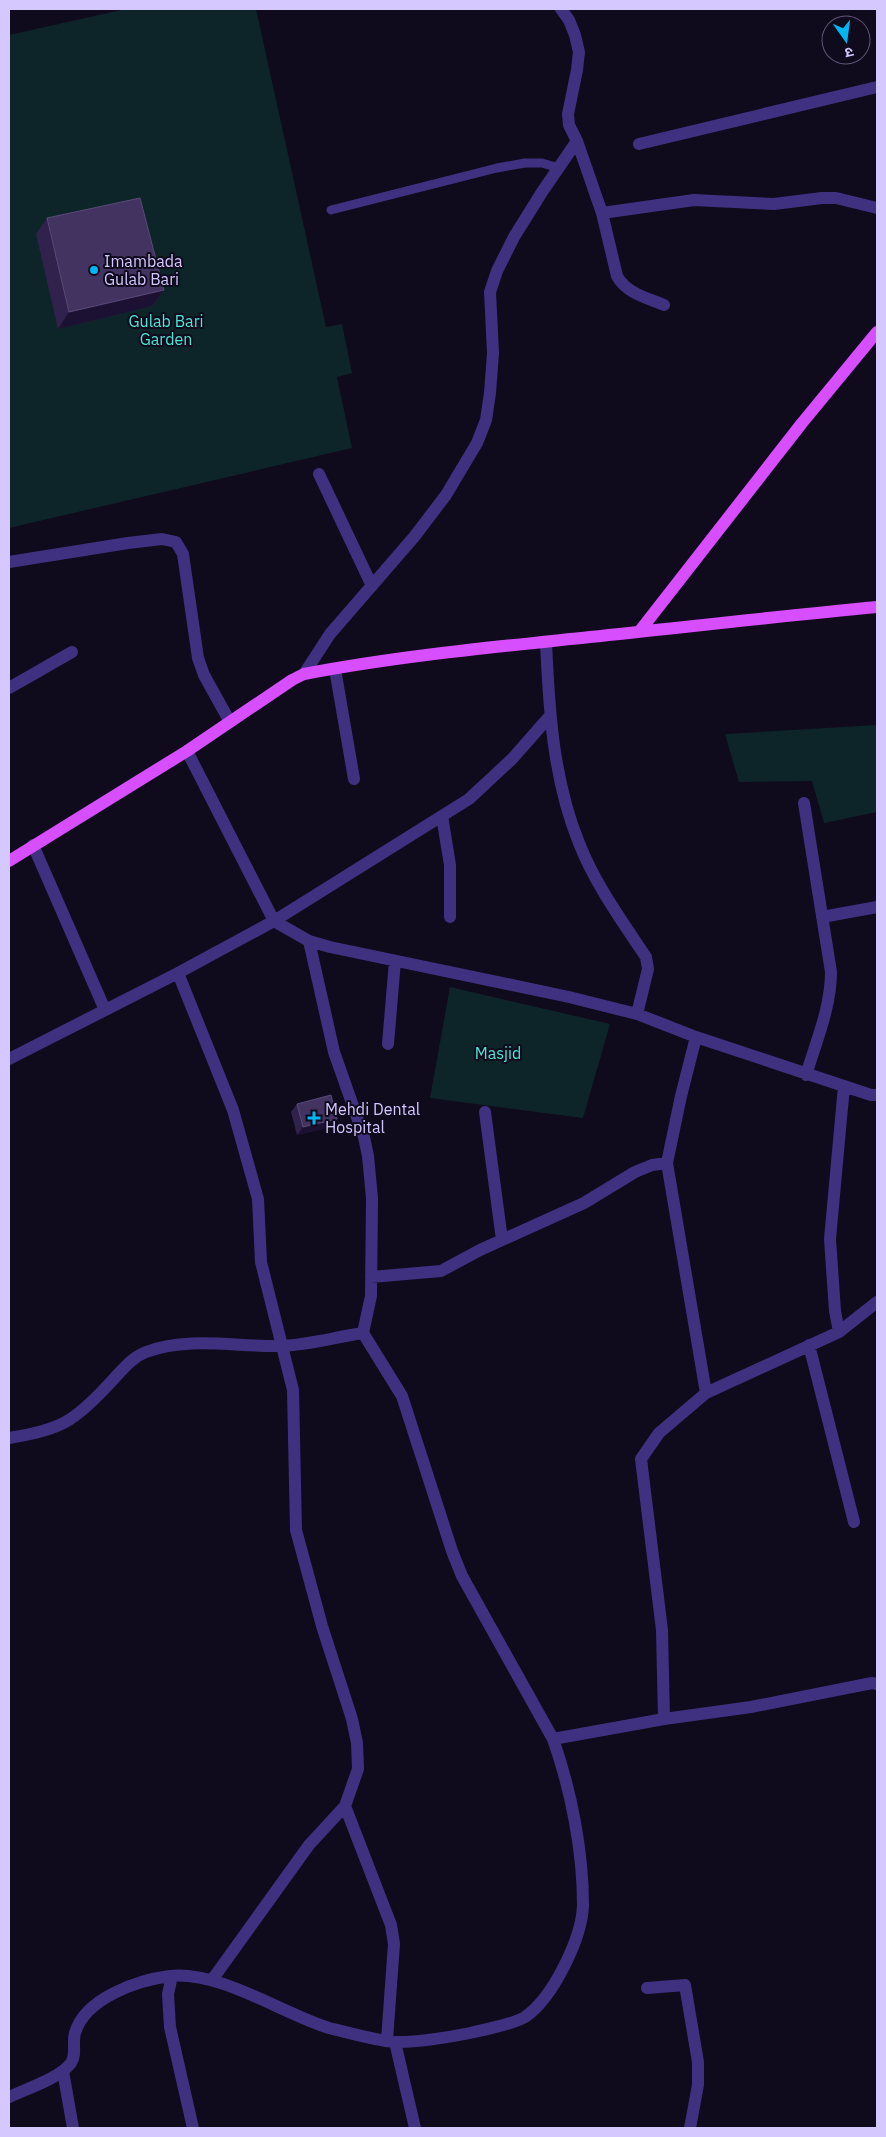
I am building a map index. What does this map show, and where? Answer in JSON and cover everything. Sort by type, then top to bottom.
[{"type":"main road","points":[[638,632],[802,423],[877,332]]},
{"type":"main road","points":[[9,861],[187,751],[292,680],[304,674],[546,642],[756,618],[877,607]]},
{"type":"street","points":[[561,9],[569,20],[575,35],[578,52],[577,70],[568,114],[569,125],[577,141],[602,213],[617,276],[621,284],[628,290],[664,305]]},
{"type":"street","points":[[639,144],[877,87]]},
{"type":"street","points":[[304,674],[330,634],[414,537],[446,495],[477,443],[486,420],[490,393],[493,353],[490,292],[497,271],[514,237],[577,141]]},
{"type":"street","points":[[602,213],[694,200],[774,204],[836,198],[877,208]]},
{"type":"street","points":[[319,474],[372,586]]},
{"type":"street","points":[[9,562],[128,543],[162,539],[176,542],[183,554],[198,658],[204,675],[230,722]]},
{"type":"street","points":[[546,642],[549,717],[565,803],[579,844],[601,887],[646,957],[648,969],[637,1014]]},
{"type":"street","points":[[9,688],[72,652]]},
{"type":"street","points":[[335,669],[354,779]]},
{"type":"street","points":[[9,1059],[178,973],[274,921],[469,799],[490,782],[549,717]]},
{"type":"street","points":[[187,751],[274,921],[309,941],[569,997],[637,1014],[696,1037],[806,1075],[875,1096]]},
{"type":"street","points":[[804,804],[831,972],[831,988],[806,1075]]},
{"type":"street","points":[[442,816],[450,865],[450,917]]},
{"type":"street","points":[[34,846],[106,1010]]},
{"type":"street","points":[[822,917],[877,907]]},
{"type":"street","points":[[9,2097],[63,2071],[74,2058],[75,2033],[90,2011],[114,1992],[144,1981],[172,1976],[212,1980],[329,2028],[391,2041],[456,2036],[524,2018],[547,1994],[562,1972],[575,1938],[583,1907],[578,1848],[569,1791],[553,1739],[488,1627],[462,1576],[452,1551],[402,1396],[363,1333],[371,1296],[372,1198],[368,1156],[364,1137],[334,1052],[309,941]]},
{"type":"street","points":[[388,1044],[395,961]]},
{"type":"street","points":[[178,973],[232,1110],[258,1199],[261,1262],[293,1390],[296,1530],[322,1626],[352,1718],[357,1743],[358,1769],[345,1806],[309,1845],[212,1980]]},
{"type":"street","points":[[696,1037],[667,1163],[706,1393]]},
{"type":"street","points":[[839,1332],[835,1311],[830,1239],[844,1086]]},
{"type":"street","points":[[485,1112],[502,1240]]},
{"type":"street","points":[[371,1277],[442,1271],[502,1240],[584,1203],[635,1172],[652,1165],[667,1163]]},
{"type":"street","points":[[664,1718],[662,1630],[641,1459],[659,1433],[706,1393],[839,1332],[877,1302]]},
{"type":"street","points":[[9,1438],[41,1433],[70,1421],[96,1398],[124,1368],[144,1353],[175,1345],[196,1343],[282,1346],[363,1333]]},
{"type":"street","points":[[809,1346],[854,1522]]},
{"type":"street","points":[[553,1739],[664,1718],[751,1707],[872,1683],[877,1684]]},
{"type":"street","points":[[345,1806],[391,1925],[394,1944],[391,2041],[415,2128]]},
{"type":"street","points":[[172,1976],[168,1994],[170,2027],[193,2128]]},
{"type":"street","points":[[647,1988],[685,1985],[698,2062],[698,2085],[690,2128]]},
{"type":"street","points":[[63,2071],[73,2128]]},
{"type":"lane","points":[[331,210],[496,168],[525,163],[542,163],[559,168]]},
{"type":"green space","name":"Gulab Bari Garden","points":[[126,9],[256,9],[326,327],[342,324],[352,373],[337,377],[352,448],[9,528],[9,35]]},
{"type":"green space","points":[[877,725],[877,812],[824,823],[812,781],[739,782],[725,734]]},
{"type":"green space","name":"Masjid","points":[[450,987],[610,1024],[583,1118],[430,1098]]},
{"type":"building","name":"Imambada Gulab Bari","points":[[140,198],[164,290],[69,312],[47,218]]},
{"type":"building","points":[[331,1095],[337,1119],[303,1127],[297,1104]]},
{"type":"place","name":"Imambada Gulab Bari","points":[[94,270]]},
{"type":"place","name":"Mehdi Dental Hospital","points":[[314,1118]]}]
